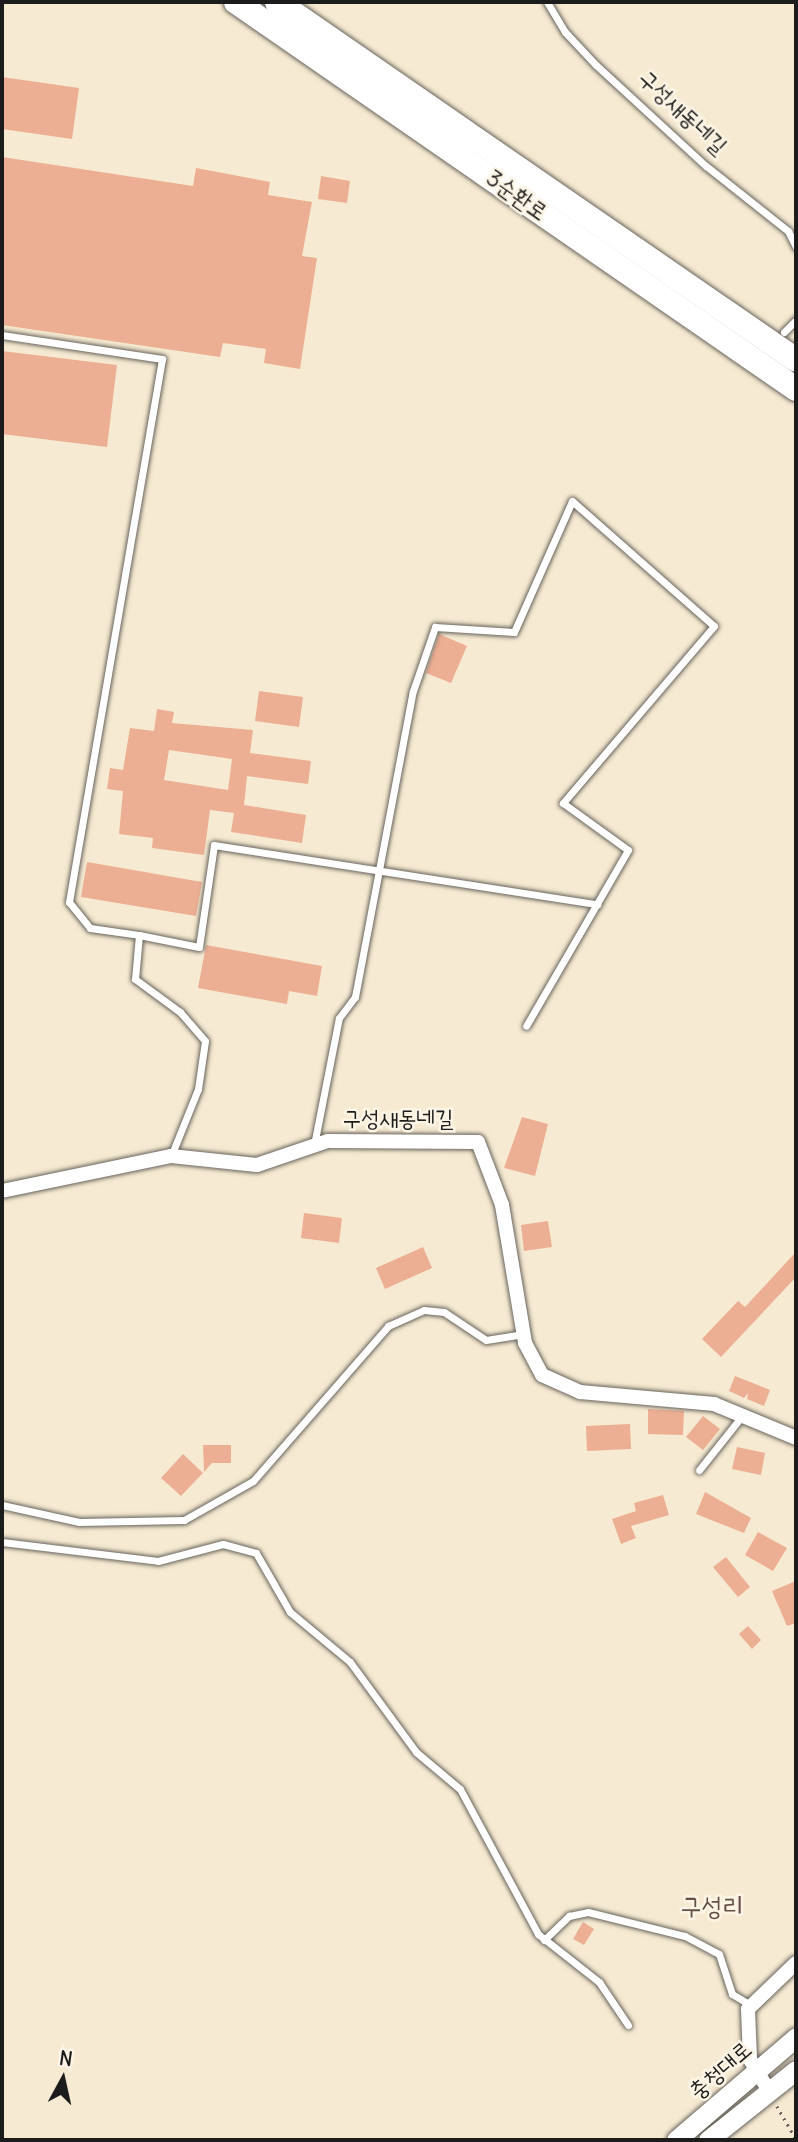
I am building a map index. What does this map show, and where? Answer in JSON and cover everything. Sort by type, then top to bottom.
[{"type":"highway","name":"3순환로","points":[[236,2],[796,389]]},
{"type":"highway","name":"3순환로","points":[[277,2],[796,360]]},
{"type":"main road","name":"충청대로","points":[[676,2140],[796,2038]]},
{"type":"main road","name":"충청대로","points":[[708,2140],[796,2070]]},
{"type":"street","name":"구성새동네길","points":[[2,1191],[171,1156],[257,1166],[314,1146],[366,1138],[478,1142],[502,1205],[524,1334],[542,1375],[580,1392],[714,1404],[796,1438]]},
{"type":"street","points":[[769,2091],[757,2070],[746,2034],[752,2006],[796,1963]]},
{"type":"lane","name":"구성새동네길","points":[[547,2],[596,65],[706,166],[788,231],[796,247]]},
{"type":"lane","points":[[784,332],[796,320]]},
{"type":"lane","points":[[2,335],[162,359],[69,902],[90,928],[199,947],[214,845],[380,868],[597,904]]},
{"type":"lane","points":[[314,1146],[339,1018],[355,997],[413,691],[435,627],[514,632],[572,501],[714,626],[563,803],[628,850],[526,1026]]},
{"type":"lane","points":[[139,935],[135,979],[180,1012],[205,1041],[198,1089],[171,1156]]},
{"type":"lane","points":[[2,1505],[79,1521],[184,1520],[253,1481],[388,1326],[424,1311],[444,1312],[486,1340],[524,1334]]},
{"type":"lane","points":[[699,1470],[742,1415]]},
{"type":"lane","points":[[2,1542],[144,1561],[180,1559],[223,1545],[256,1553],[290,1612],[350,1662],[416,1752],[460,1789],[500,1872],[544,1940],[600,1982],[628,2025]]},
{"type":"lane","points":[[544,1940],[569,1916],[588,1912],[685,1936],[719,1954],[732,1994],[752,2006]]},
{"type":"path","name":"충청대로","points":[[769,2091],[796,2139]]},
{"type":"building","points":[[2,77],[79,88],[72,139],[2,129]]},
{"type":"building","points":[[2,157],[193,186],[196,168],[270,182],[268,195],[312,202],[302,256],[317,258],[300,369],[264,363],[266,349],[223,343],[220,357],[2,325]]},
{"type":"building","points":[[321,176],[350,181],[347,203],[318,199]]},
{"type":"building","points":[[2,351],[117,365],[107,447],[2,434]]},
{"type":"building","points":[[439,634],[467,646],[451,683],[426,673]]},
{"type":"building","points":[[259,691],[303,697],[299,727],[255,721]]},
{"type":"building","points":[[157,709],[174,712],[172,723],[253,730],[250,753],[311,761],[308,784],[247,776],[244,805],[306,815],[302,843],[231,832],[234,813],[210,810],[204,855],[152,848],[153,838],[119,834],[123,791],[107,789],[110,768],[123,770],[130,728],[154,731]],"holes":[[[169,750],[232,759],[228,790],[164,780]]]},
{"type":"building","points":[[87,862],[202,882],[196,916],[81,897]]},
{"type":"building","points":[[206,945],[322,966],[317,996],[289,991],[287,1004],[198,988]]},
{"type":"building","points":[[522,1117],[548,1124],[535,1176],[504,1168]]},
{"type":"building","points":[[304,1213],[342,1218],[339,1243],[301,1238]]},
{"type":"building","points":[[548,1221],[552,1247],[524,1251],[521,1225]]},
{"type":"building","points":[[423,1247],[432,1268],[385,1289],[376,1268]]},
{"type":"building","points":[[796,1252],[796,1277],[721,1357],[702,1339],[738,1301],[745,1307]]},
{"type":"building","points":[[735,1376],[770,1390],[764,1406],[747,1399],[748,1393],[744,1398],[729,1391]]},
{"type":"building","points":[[648,1409],[684,1411],[683,1435],[648,1434]]},
{"type":"building","points":[[703,1416],[720,1429],[703,1450],[686,1437]]},
{"type":"building","points":[[630,1424],[631,1449],[587,1451],[586,1426]]},
{"type":"building","points":[[203,1445],[231,1445],[231,1463],[212,1463],[204,1472]]},
{"type":"building","points":[[737,1447],[765,1453],[761,1475],[732,1469]]},
{"type":"building","points":[[183,1454],[203,1473],[181,1496],[161,1478]]},
{"type":"building","points":[[705,1492],[751,1518],[744,1533],[696,1514]]},
{"type":"building","points":[[663,1495],[669,1515],[631,1526],[636,1538],[621,1544],[612,1519],[636,1511],[634,1503]]},
{"type":"building","points":[[758,1532],[787,1548],[773,1571],[745,1555]]},
{"type":"building","points":[[726,1557],[750,1587],[738,1597],[713,1567]]},
{"type":"building","points":[[796,1581],[796,1623],[787,1626],[772,1591]]},
{"type":"building","points":[[748,1626],[761,1640],[752,1649],[739,1634]]},
{"type":"building","points":[[583,1922],[594,1929],[584,1945],[573,1939]]},
{"type":"district","name":"구성리","points":[[712,1906]]}]
